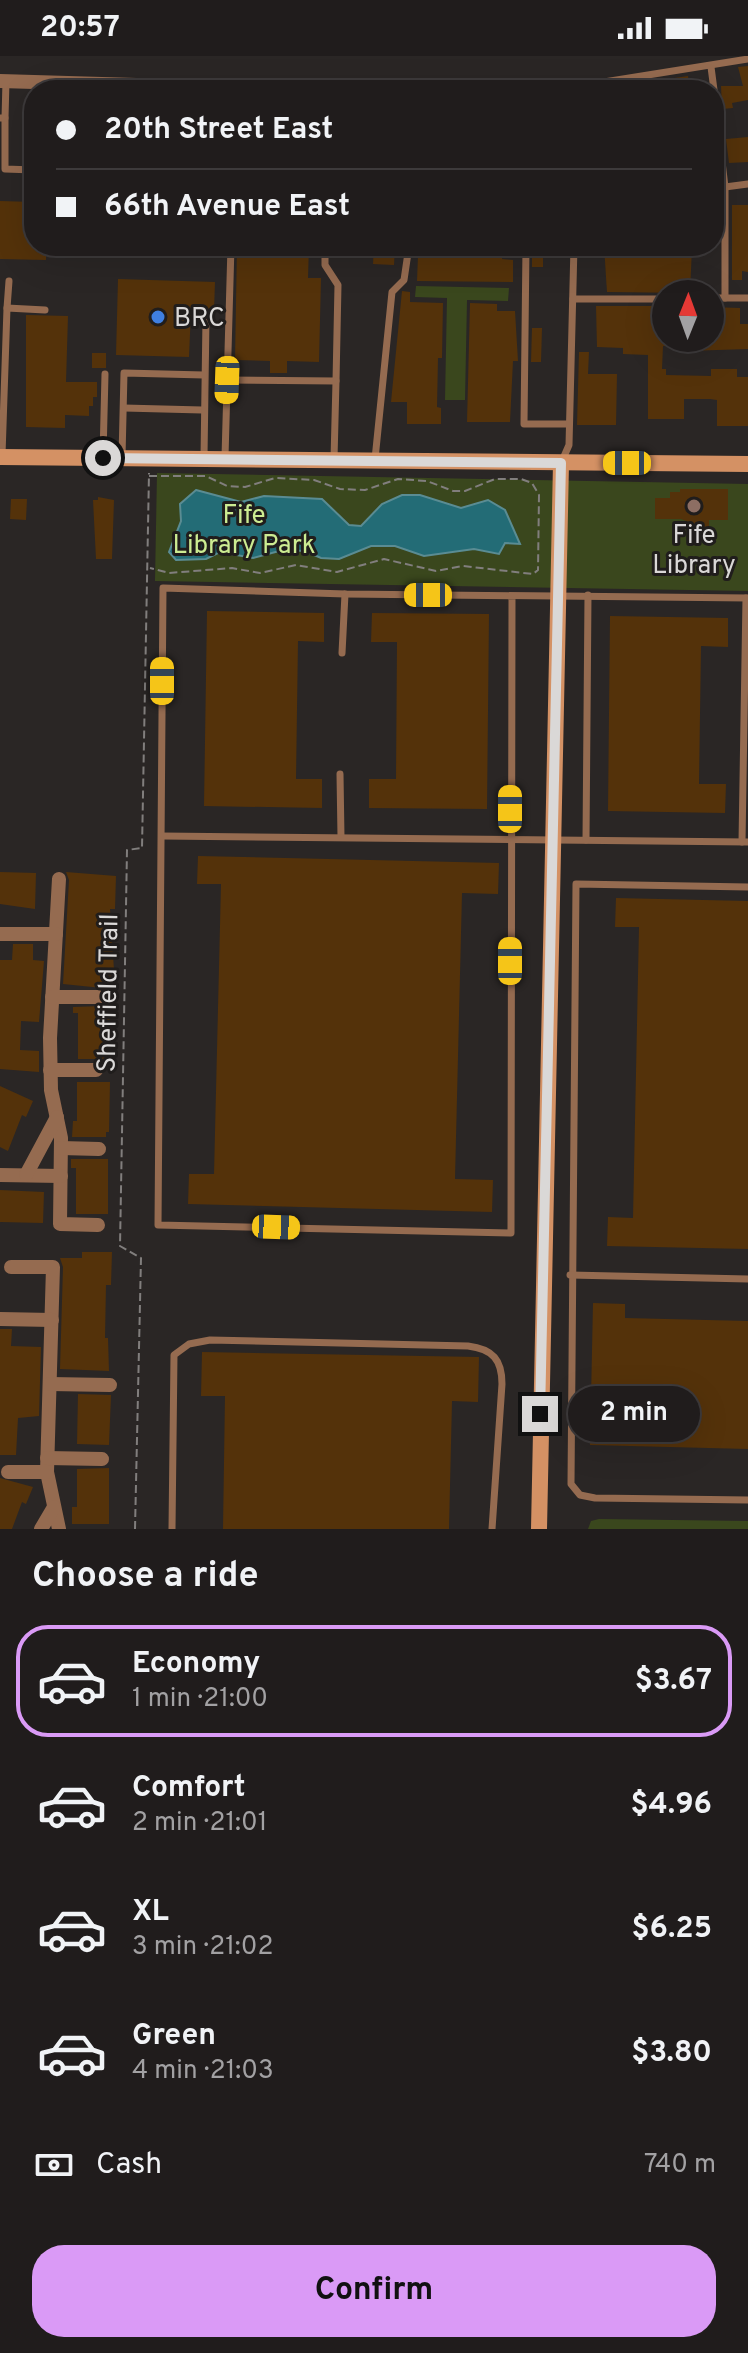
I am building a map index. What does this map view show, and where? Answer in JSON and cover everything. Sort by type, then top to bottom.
[{"type":"street","points":[[3,81],[24,82]]},
{"type":"street","points":[[1,458],[121,459],[150,467],[204,459],[748,464]]},
{"type":"street","points":[[539,1529],[561,463]]},
{"type":"street","points":[[59,879],[50,1070],[61,1148],[60,1224],[98,1225]]},
{"type":"street","points":[[0,934],[56,934]]},
{"type":"street","points":[[52,997],[98,997]]},
{"type":"street","points":[[50,1070],[96,1070]]},
{"type":"street","points":[[26,1175],[57,1117]]},
{"type":"street","points":[[61,1148],[99,1149]]},
{"type":"street","points":[[0,1175],[61,1176]]},
{"type":"street","points":[[11,1267],[53,1267],[47,1465],[59,1529]]},
{"type":"street","points":[[0,1319],[52,1320]]},
{"type":"street","points":[[50,1384],[110,1385]]},
{"type":"street","points":[[8,1472],[102,1459]]},
{"type":"street","points":[[41,1529],[54,1507]]},
{"type":"lane","points":[[621,80],[748,59]]},
{"type":"lane","points":[[711,67],[713,80]]},
{"type":"lane","points":[[3,81],[5,169],[24,170]]},
{"type":"lane","points":[[724,178],[725,298],[748,298]]},
{"type":"lane","points":[[725,187],[748,184]]},
{"type":"lane","points":[[225,459],[231,256]]},
{"type":"lane","points":[[325,256],[325,265],[338,285],[334,461]]},
{"type":"lane","points":[[375,461],[392,292],[404,280],[408,256]]},
{"type":"lane","points":[[526,256],[524,424],[569,424]]},
{"type":"lane","points":[[561,463],[569,445],[574,256]]},
{"type":"lane","points":[[1,458],[9,281]]},
{"type":"lane","points":[[573,299],[652,299]]},
{"type":"lane","points":[[7,308],[45,310]]},
{"type":"lane","points":[[204,459],[202,410],[206,318]]},
{"type":"lane","points":[[121,459],[124,373],[204,375]]},
{"type":"lane","points":[[103,458],[105,374]]},
{"type":"lane","points":[[227,380],[336,381]]},
{"type":"lane","points":[[124,408],[202,410]]},
{"type":"lane","points":[[162,836],[341,837],[510,840],[745,842],[747,598],[557,594],[512,597],[163,588],[158,1225],[511,1233],[510,840],[512,597]]},
{"type":"lane","points":[[342,653],[345,594]]},
{"type":"lane","points":[[586,840],[588,595]]},
{"type":"lane","points":[[340,774],[341,837]]},
{"type":"lane","points":[[748,887],[576,884],[570,1275],[571,1484],[580,1495],[595,1498],[748,1500]]},
{"type":"lane","points":[[570,1275],[748,1279]]},
{"type":"lane","points":[[172,1529],[174,1355],[189,1344],[210,1340],[468,1346],[494,1354],[500,1363],[502,1384],[492,1529]]},
{"type":"path","name":"Sheffield Trail","points":[[135,1529],[141,1258],[120,1246],[127,850],[142,848],[150,467]]},
{"type":"path","points":[[149,568],[169,573],[232,568],[260,573],[296,565],[337,572],[384,559],[436,571],[463,566],[533,574],[538,570],[539,495],[532,483],[521,479],[495,479],[465,491],[453,491],[427,481],[398,479],[365,490],[340,489],[314,480],[275,478],[245,487],[227,486],[206,476],[150,467]]},
{"type":"green space","points":[[416,286],[509,288],[508,301],[467,300],[465,400],[445,400],[447,298],[415,297]]},
{"type":"green space","name":"Fife Library Park","points":[[157,473],[748,484],[748,591],[155,581]]},
{"type":"green space","points":[[591,1521],[748,1521],[748,1529],[588,1529]]},
{"type":"water","points":[[196,490],[241,502],[264,496],[322,499],[349,525],[361,526],[382,504],[402,495],[420,495],[461,508],[488,500],[505,510],[520,544],[505,543],[499,554],[474,549],[424,556],[395,546],[371,546],[339,559],[321,558],[305,551],[283,550],[253,558],[220,552],[206,559],[176,560],[169,552],[181,521],[180,504]]},
{"type":"building","points":[[748,66],[748,100],[732,103],[733,108],[724,109],[724,86],[743,86],[738,67]]},
{"type":"building","points":[[688,76],[689,80],[661,80]]},
{"type":"building","points":[[748,137],[748,162],[729,163],[726,139]]},
{"type":"building","points":[[0,201],[24,202],[24,256],[46,256],[46,260],[0,259]]},
{"type":"building","points":[[732,205],[748,205],[748,272],[742,271],[742,280],[732,280]]},
{"type":"building","points":[[237,256],[309,256],[308,278],[321,278],[319,362],[287,361],[287,373],[270,373],[270,361],[235,360]]},
{"type":"building","points":[[373,256],[394,256],[394,265],[373,264]]},
{"type":"building","points":[[418,256],[502,256],[502,259],[513,260],[513,282],[417,281]]},
{"type":"building","points":[[532,256],[543,256],[543,267],[532,267]]},
{"type":"building","points":[[605,256],[692,256],[691,280],[652,280],[652,293],[607,292]]},
{"type":"building","points":[[118,279],[215,282],[214,311],[191,311],[189,357],[116,355]]},
{"type":"building","points":[[402,291],[410,292],[410,302],[443,303],[437,407],[441,408],[441,424],[407,424],[407,402],[391,402]]},
{"type":"building","points":[[470,303],[497,304],[497,311],[515,311],[518,361],[513,361],[510,422],[467,422]]},
{"type":"building","points":[[596,306],[652,306],[652,352],[663,352],[662,369],[666,369],[666,375],[711,376],[711,369],[737,369],[737,377],[748,377],[748,426],[717,426],[717,400],[710,399],[684,399],[684,419],[648,419],[648,355],[623,354],[623,348],[597,347]]},
{"type":"building","points":[[724,307],[740,308],[740,324],[748,324],[748,349],[724,350]]},
{"type":"building","points":[[26,315],[68,316],[66,382],[97,382],[97,397],[93,397],[93,406],[89,406],[89,416],[65,415],[65,428],[26,427]]},
{"type":"building","points":[[532,328],[542,328],[541,362],[531,362]]},
{"type":"building","points":[[579,352],[589,352],[588,374],[617,374],[616,425],[577,425]]},
{"type":"building","points":[[92,353],[106,353],[106,368],[92,368]]},
{"type":"building","points":[[680,489],[728,489],[728,520],[709,520],[709,527],[689,527],[689,522],[681,519],[655,519],[655,498],[670,498],[670,492],[680,492]]},
{"type":"building","points":[[98,497],[114,500],[112,559],[96,559],[93,500],[98,500]]},
{"type":"building","points":[[11,499],[27,499],[26,520],[10,519]]},
{"type":"building","points":[[207,611],[324,613],[324,642],[298,641],[296,779],[322,779],[322,808],[204,806]]},
{"type":"building","points":[[372,613],[489,614],[487,809],[369,808],[369,779],[396,779],[397,642],[371,642]]},
{"type":"building","points":[[610,616],[728,618],[728,647],[701,646],[699,784],[726,784],[725,813],[608,811]]},
{"type":"building","points":[[198,856],[499,863],[498,894],[462,893],[455,1179],[493,1180],[492,1212],[188,1204],[189,1174],[214,1174],[221,884],[197,884]]},
{"type":"building","points":[[0,872],[36,873],[35,909],[0,904]]},
{"type":"building","points":[[66,872],[116,876],[115,909],[110,909],[115,985],[109,985],[110,1059],[78,1059],[78,1013],[73,1013],[73,1007],[102,1006],[108,996],[102,988],[63,984],[69,880]]},
{"type":"building","points":[[616,898],[748,901],[748,1249],[607,1246],[608,1217],[633,1218],[639,927],[615,927]]},
{"type":"building","points":[[13,944],[33,944],[33,960],[44,961],[39,1022],[21,1021],[20,1050],[39,1051],[39,1072],[0,1069],[0,960],[12,960]]},
{"type":"building","points":[[77,1082],[110,1082],[109,1132],[106,1132],[106,1137],[72,1137],[73,1121],[77,1121]]},
{"type":"building","points":[[0,1086],[33,1101],[26,1117],[22,1115],[8,1151],[0,1147]]},
{"type":"building","points":[[71,1159],[108,1159],[108,1214],[76,1214],[76,1168],[71,1168]]},
{"type":"building","points":[[0,1190],[44,1192],[43,1223],[0,1222]]},
{"type":"building","points":[[82,1252],[112,1252],[111,1285],[106,1285],[105,1338],[108,1338],[109,1371],[60,1369],[63,1267],[60,1258],[82,1258]]},
{"type":"building","points":[[593,1303],[625,1304],[625,1318],[748,1321],[748,1449],[590,1445]]},
{"type":"building","points":[[0,1329],[12,1329],[11,1346],[41,1347],[39,1416],[18,1418],[16,1455],[0,1455]]},
{"type":"building","points":[[202,1352],[479,1357],[478,1402],[452,1401],[449,1529],[223,1529],[225,1396],[201,1396]]},
{"type":"building","points":[[78,1394],[111,1395],[109,1445],[77,1444]]},
{"type":"building","points":[[109,1468],[109,1524],[72,1524],[72,1507],[77,1507],[77,1469]]},
{"type":"building","points":[[0,1478],[33,1487],[26,1504],[22,1502],[12,1529],[0,1529]]},
{"type":"place","name":"BRC","points":[[158,317]]},
{"type":"place","name":"Fife Library","points":[[694,506]]},
{"type":"route","points":[[103,458],[561,463],[540,1414]]}]
